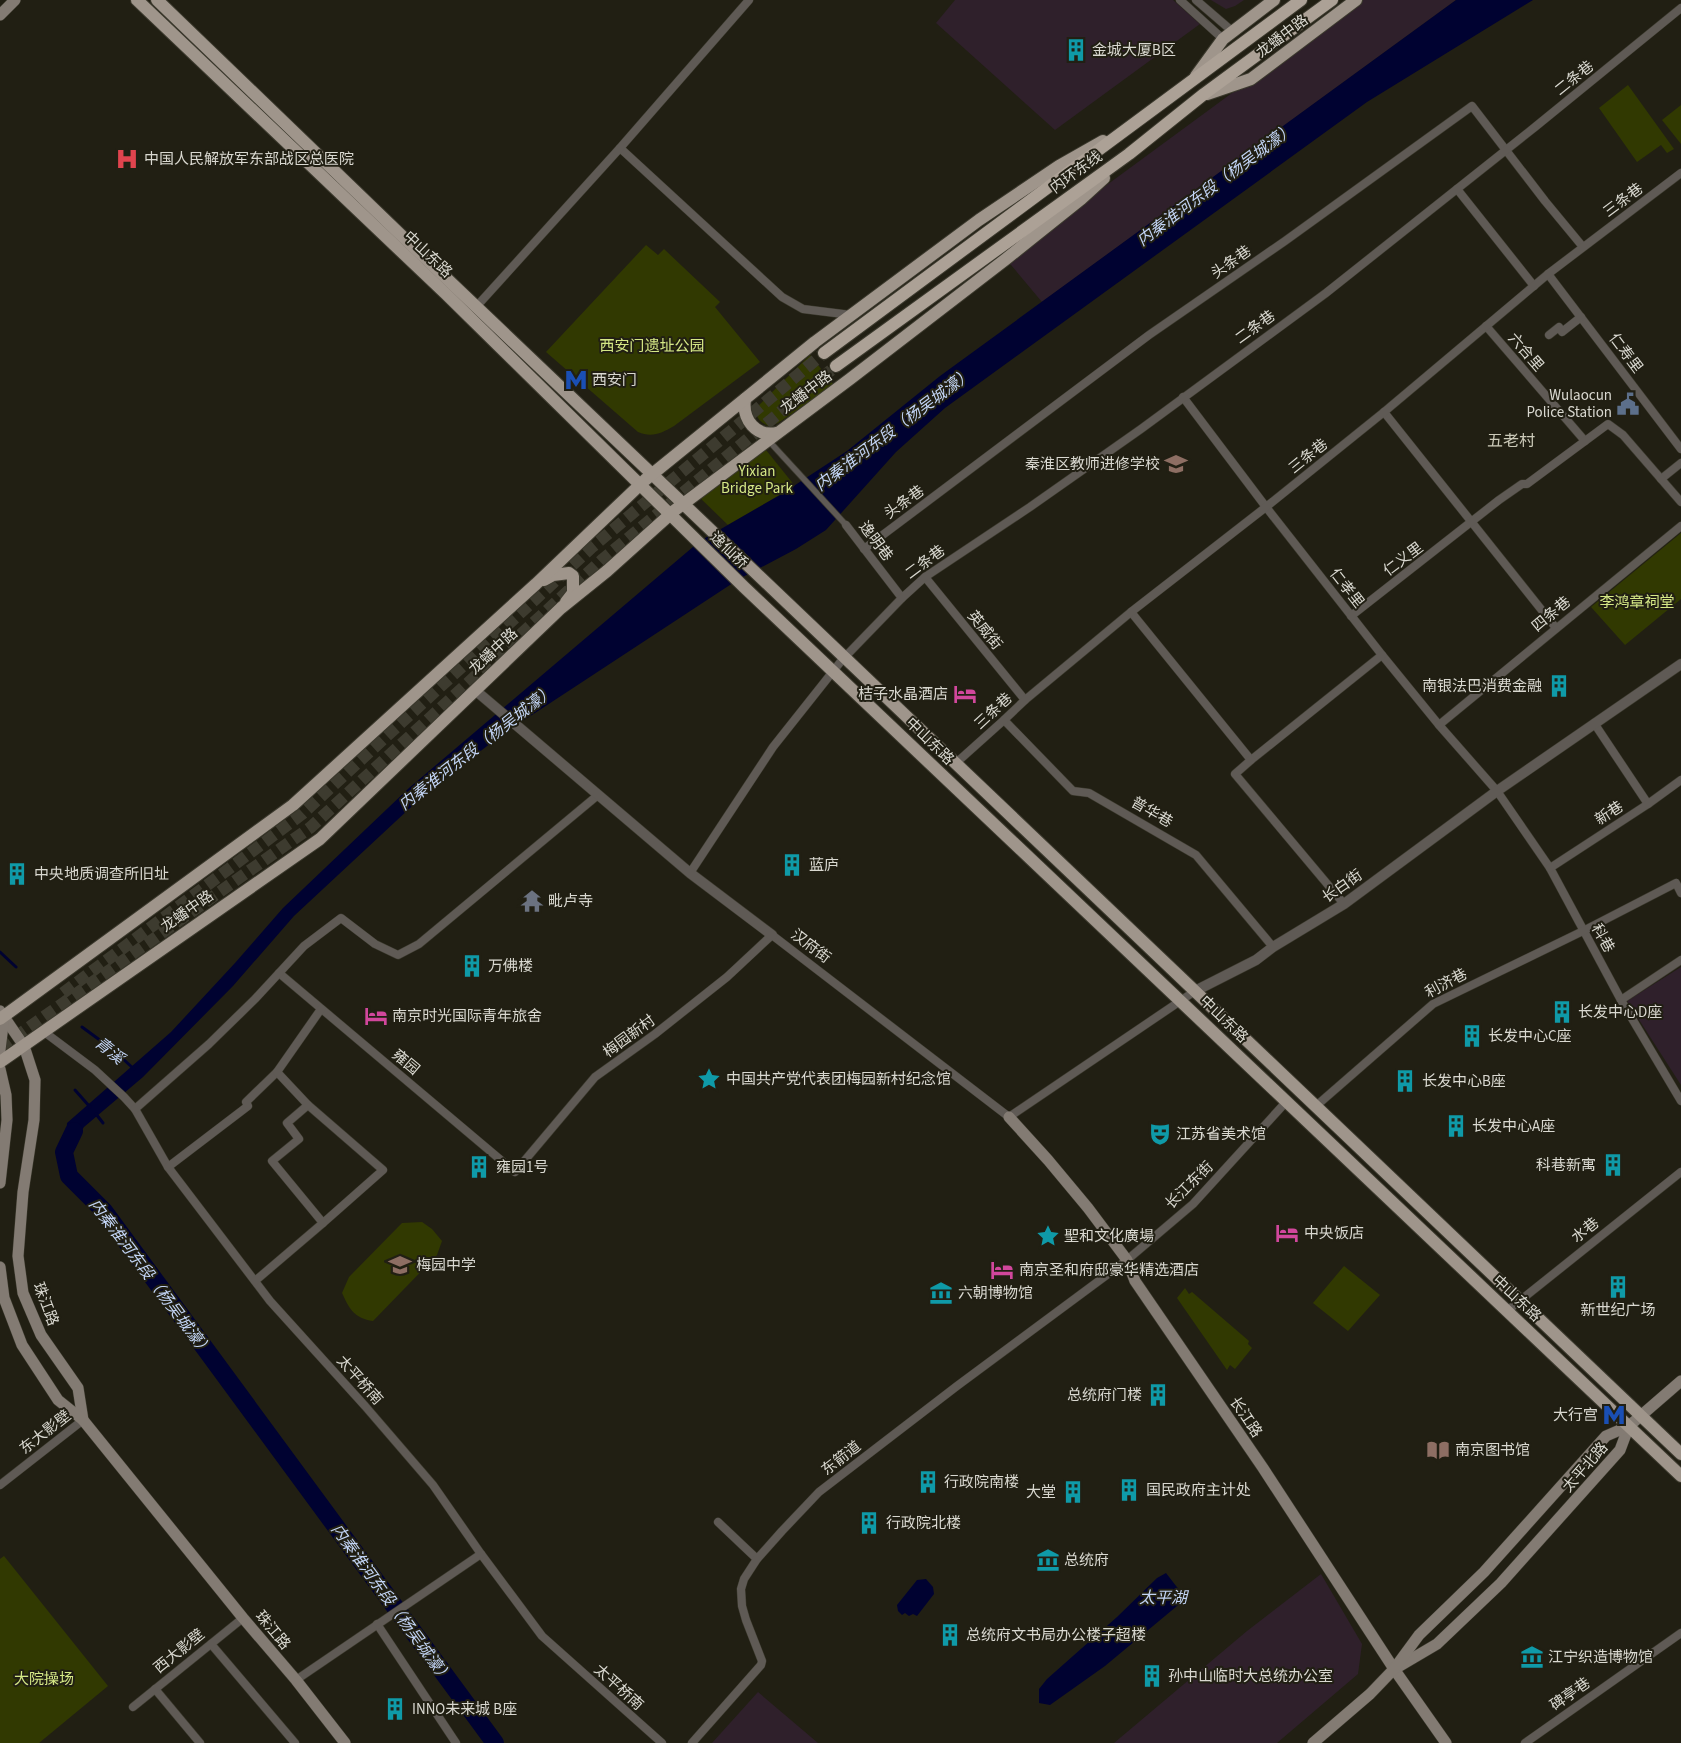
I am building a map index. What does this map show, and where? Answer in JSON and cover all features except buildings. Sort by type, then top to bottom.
[{"type":"highway","name":"内环东线","points":[[824,354],[1301,0]]},
{"type":"highway","name":"内环东线","points":[[836,366],[1129,154],[1204,94],[1332,0]]},
{"type":"main road","points":[[0,15],[15,0]]},
{"type":"main road","name":"中山东路","points":[[137,0],[446,294],[692,537]]},
{"type":"main road","name":"中山东路","points":[[158,0],[706,526]]},
{"type":"main road","points":[[1194,79],[1228,35],[1274,0]]},
{"type":"main road","name":"龙蟠中路","points":[[1204,94],[1251,79],[1356,0]]},
{"type":"main road","name":"龙蟠中路","points":[[1,1016],[293,805],[536,584],[639,485],[744,399],[851,315],[979,220],[1059,166],[1131,125]]},
{"type":"main road","name":"龙蟠中路","points":[[0,1062],[320,839],[561,608],[608,571],[669,515],[1006,259],[1080,199],[1129,154]]},
{"type":"main road","points":[[744,399],[745,413],[748,421],[754,427],[773,437]]},
{"type":"main road","name":"逸仙桥","points":[[706,526],[758,576]]},
{"type":"main road","name":"逸仙桥","points":[[692,537],[744,587]]},
{"type":"main road","points":[[536,584],[554,575],[569,573],[573,576],[573,593],[561,608]]},
{"type":"main road","name":"中山东路","points":[[758,576],[843,659],[956,763],[1681,1454]]},
{"type":"main road","name":"中山东路","points":[[744,587],[1681,1476]]},
{"type":"main road","points":[[0,1050],[1,1016]]},
{"type":"main road","name":"珠江路","points":[[1,1016],[24,1046],[35,1080],[34,1120],[22,1192],[18,1256],[23,1293],[41,1336],[78,1388],[83,1420]]},
{"type":"main road","points":[[0,1069],[6,1095],[7,1120],[0,1183]]},
{"type":"main road","name":"长江路","points":[[1009,1117],[1071,1187],[1127,1260],[1135,1281],[1263,1468],[1394,1669],[1446,1743]]},
{"type":"main road","name":"珠江路","points":[[0,1267],[4,1298],[22,1345],[58,1400],[83,1420],[243,1618],[296,1680],[345,1743]]},
{"type":"main road","points":[[1629,1426],[1681,1381]]},
{"type":"main road","name":"太平北路","points":[[1313,1743],[1370,1694],[1394,1669],[1419,1635],[1484,1572],[1606,1436],[1629,1426]]},
{"type":"main road","name":"太平北路","points":[[1394,1669],[1437,1644],[1501,1583],[1620,1450],[1629,1426]]},
{"type":"street","points":[[476,307],[620,148],[749,0]]},
{"type":"street","points":[[1180,0],[1228,35]]},
{"type":"street","points":[[1196,0],[1228,35]]},
{"type":"street","name":"二条巷","points":[[843,659],[925,577],[1038,502],[1326,293],[1507,150],[1681,8]]},
{"type":"street","name":"头条巷","points":[[864,549],[1149,335],[1285,241],[1472,106],[1545,201],[1584,247]]},
{"type":"street","points":[[620,148],[782,297],[802,309],[851,315]]},
{"type":"street","name":"三条巷","points":[[956,763],[1025,700],[1131,612],[1266,508],[1548,274],[1681,172]]},
{"type":"street","points":[[1457,189],[1534,286]]},
{"type":"street","name":"仁寿里","points":[[1548,274],[1681,449]]},
{"type":"street","points":[[1549,334],[1559,327],[1562,332],[1581,317]]},
{"type":"street","name":"六合里","points":[[1486,326],[1585,441]]},
{"type":"street","name":"仁孝里","points":[[1183,397],[1266,508],[1351,616],[1439,725],[1497,791]]},
{"type":"street","points":[[1384,412],[1556,628]]},
{"type":"street","name":"仁义里","points":[[1351,616],[1515,489],[1522,484],[1527,484],[1608,424],[1623,435],[1661,478]]},
{"type":"street","points":[[773,437],[846,525]]},
{"type":"street","points":[[1681,463],[1661,478],[1681,502]]},
{"type":"street","name":"逸明巷","points":[[846,525],[902,598]]},
{"type":"street","name":"四条巷","points":[[1439,725],[1681,526]]},
{"type":"street","name":"英威街","points":[[925,577],[1025,700]]},
{"type":"street","points":[[1131,612],[1251,760]]},
{"type":"street","points":[[1344,904],[1235,774],[1382,654]]},
{"type":"street","points":[[690,873],[773,747],[843,659]]},
{"type":"street","name":"长白街","points":[[1009,1117],[1194,991],[1256,960],[1344,904],[1497,791],[1681,664]]},
{"type":"street","name":"汉府街","points":[[475,690],[690,873],[1009,1117]]},
{"type":"street","name":"普华巷","points":[[1004,720],[1073,792],[1089,793],[1196,855],[1274,947]]},
{"type":"street","points":[[1594,723],[1648,804]]},
{"type":"street","name":"新巷","points":[[1550,868],[1648,804],[1681,780]]},
{"type":"street","name":"科巷","points":[[1497,791],[1550,868],[1621,1000],[1680,1097]]},
{"type":"street","points":[[135,1109],[208,1044],[304,946],[342,918],[375,944],[398,955],[419,944],[598,795]]},
{"type":"street","name":"利济巷","points":[[1316,1106],[1433,1004],[1583,931],[1676,883],[1681,893]]},
{"type":"street","name":"梅园新村","points":[[515,1172],[595,1077],[655,1034],[727,977],[772,934]]},
{"type":"street","points":[[1621,1000],[1681,960]]},
{"type":"street","name":"雍园","points":[[278,973],[515,1172]]},
{"type":"street","points":[[168,1167],[248,1106],[246,1102],[277,1072],[321,1009]]},
{"type":"street","name":"太平桥南","points":[[43,1031],[95,1070],[135,1109],[168,1167],[270,1301],[433,1485],[542,1636],[662,1743]]},
{"type":"street","points":[[255,1281],[383,1170],[308,1105],[277,1072]]},
{"type":"street","name":"长江东街","points":[[1127,1260],[1193,1204],[1286,1102]]},
{"type":"street","points":[[308,1105],[287,1123],[299,1139],[272,1161],[323,1223]]},
{"type":"street","name":"水巷","points":[[1507,1311],[1681,1172]]},
{"type":"street","name":"东箭道","points":[[692,1743],[761,1665],[762,1661],[742,1606],[741,1589],[744,1579],[756,1559],[819,1492],[957,1386],[1127,1260]]},
{"type":"street","name":"东大影壁","points":[[0,1485],[83,1420]]},
{"type":"street","points":[[718,1522],[756,1559]]},
{"type":"street","points":[[296,1680],[481,1554]]},
{"type":"street","name":"西大影壁","points":[[133,1706],[243,1618]]},
{"type":"street","points":[[377,1624],[456,1743]]},
{"type":"street","name":"碑亭巷","points":[[1525,1743],[1681,1633]]},
{"type":"street","points":[[211,1644],[296,1743]]},
{"type":"street","points":[[155,1689],[200,1743]]},
{"type":"shaded area","points":[[955,0],[1173,0],[1200,24],[1055,130],[936,23]]},
{"type":"shaded area","points":[[1211,0],[1244,0],[1226,9]]},
{"type":"shaded area","points":[[1356,0],[1456,0],[1042,302],[1006,259]]},
{"type":"shaded area","points":[[1681,967],[1681,1085],[1627,1001]]},
{"type":"shaded area","points":[[1321,1574],[1362,1644],[1358,1674],[1277,1743],[1114,1743],[1247,1631]]},
{"type":"shaded area","points":[[758,1692],[818,1743],[712,1743]]},
{"type":"green space","points":[[1628,85],[1674,149],[1667,153],[1661,145],[1637,162],[1599,108]]},
{"type":"green space","points":[[1681,105],[1681,144],[1662,120]]},
{"type":"green space","name":"西安门遗址公园","points":[[646,245],[658,255],[664,249],[720,302],[715,307],[760,362],[674,426],[661,433],[652,435],[638,432],[546,352]]},
{"type":"green space","points":[[810,355],[834,385],[778,423],[768,426],[757,417],[756,408]]},
{"type":"green space","name":"Yixian Bridge Park","points":[[762,445],[795,486],[728,525],[696,494]]},
{"type":"green space","name":"李鸿章祠堂","points":[[1681,533],[1681,599],[1625,645],[1591,607]]},
{"type":"green space","points":[[422,1222],[432,1229],[442,1241],[437,1255],[373,1321],[361,1318],[350,1309],[342,1293],[349,1277],[402,1223]]},
{"type":"green space","points":[[1344,1266],[1380,1295],[1348,1331],[1313,1303]]},
{"type":"green space","points":[[1185,1288],[1189,1294],[1192,1292],[1249,1341],[1248,1344],[1252,1348],[1235,1369],[1230,1365],[1227,1370],[1177,1298]]},
{"type":"green space","name":"大院操场","points":[[4,1556],[108,1686],[39,1743],[0,1743],[0,1559]]},
{"type":"water","points":[[1456,0],[1533,0],[1367,102],[945,408],[896,452],[826,530],[796,549],[739,579],[500,736],[424,795],[294,916],[233,986],[143,1077],[84,1127],[65,1155],[67,1123],[171,1032],[283,908],[409,788],[700,541],[780,495],[847,451],[940,376]]},
{"type":"water","name":"太平湖","points":[[1166,1573],[1180,1591],[1183,1601],[1105,1666],[1050,1705],[1039,1703],[1039,1689],[1047,1679],[1117,1617],[1157,1578]]},
{"type":"water","points":[[926,1579],[933,1587],[934,1594],[917,1616],[913,1614],[909,1616],[905,1613],[902,1615],[898,1611],[897,1605],[917,1580]]},
{"type":"waterway","name":"青溪","points":[[0,952],[16,967]]},
{"type":"waterway","name":"青溪","points":[[82,1027],[112,1049],[134,1069]]},
{"type":"waterway","points":[[75,1090],[90,1107]]},
{"type":"waterway","points":[[96,1114],[103,1123]]},
{"type":"waterway","name":"内秦淮河东段（杨吴城濠）","points":[[74,1131],[64,1152],[69,1176],[104,1211],[495,1743]]},
{"type":"tunnel","points":[[63,993],[302,814],[591,548],[824,353]]},
{"type":"tunnel","points":[[0,1048],[311,827],[603,559],[836,366]]},
{"type":"place","name":"金城大厦B区","points":[[1076,50]]},
{"type":"place","name":"中国人民解放军东部战区总医院","points":[[127,159]]},
{"type":"place","name":"西安门","points":[[576,380]]},
{"type":"place","name":"Wulaocun Police Station","points":[[1628,404]]},
{"type":"place","name":"秦淮区教师进修学校","points":[[1176,464]]},
{"type":"place","name":"南银法巴消费金融","points":[[1559,686]]},
{"type":"place","name":"桔子水晶酒店","points":[[965,694]]},
{"type":"place","name":"蓝庐","points":[[792,865]]},
{"type":"place","name":"中央地质调查所旧址","points":[[17,874]]},
{"type":"place","name":"毗卢寺","points":[[532,901]]},
{"type":"place","name":"万佛楼","points":[[472,966]]},
{"type":"place","name":"长发中心D座","points":[[1562,1012]]},
{"type":"place","name":"南京时光国际青年旅舍","points":[[376,1016]]},
{"type":"place","name":"长发中心C座","points":[[1472,1036]]},
{"type":"place","name":"中国共产党代表团梅园新村纪念馆","points":[[709,1079]]},
{"type":"place","name":"长发中心B座","points":[[1405,1081]]},
{"type":"place","name":"长发中心A座","points":[[1456,1126]]},
{"type":"place","name":"江苏省美术馆","points":[[1160,1134]]},
{"type":"place","name":"科巷新寓","points":[[1613,1165]]},
{"type":"place","name":"雍园1号","points":[[479,1167]]},
{"type":"place","name":"中央饭店","points":[[1287,1233]]},
{"type":"place","name":"聖和文化廣場","points":[[1048,1236]]},
{"type":"place","name":"梅园中学","points":[[400,1265]]},
{"type":"place","name":"南京圣和府邸豪华精选酒店","points":[[1002,1270]]},
{"type":"place","name":"新世纪广场","points":[[1618,1287]]},
{"type":"place","name":"六朝博物馆","points":[[941,1293]]},
{"type":"place","name":"总统府门楼","points":[[1158,1395]]},
{"type":"place","name":"大行宫","points":[[1614,1415]]},
{"type":"place","name":"南京图书馆","points":[[1438,1450]]},
{"type":"place","name":"行政院南楼","points":[[928,1482]]},
{"type":"place","name":"国民政府主计处","points":[[1129,1490]]},
{"type":"place","name":"大堂","points":[[1073,1492]]},
{"type":"place","name":"行政院北楼","points":[[869,1523]]},
{"type":"place","name":"总统府","points":[[1048,1560]]},
{"type":"place","name":"总统府文书局办公楼子超楼","points":[[950,1635]]},
{"type":"place","name":"江宁织造博物馆","points":[[1532,1657]]},
{"type":"place","name":"孙中山临时大总统办公室","points":[[1152,1676]]},
{"type":"place","name":"INNO未来城 B座","points":[[395,1709]]},
{"type":"district","name":"五老村","points":[[1511,440]]}]
